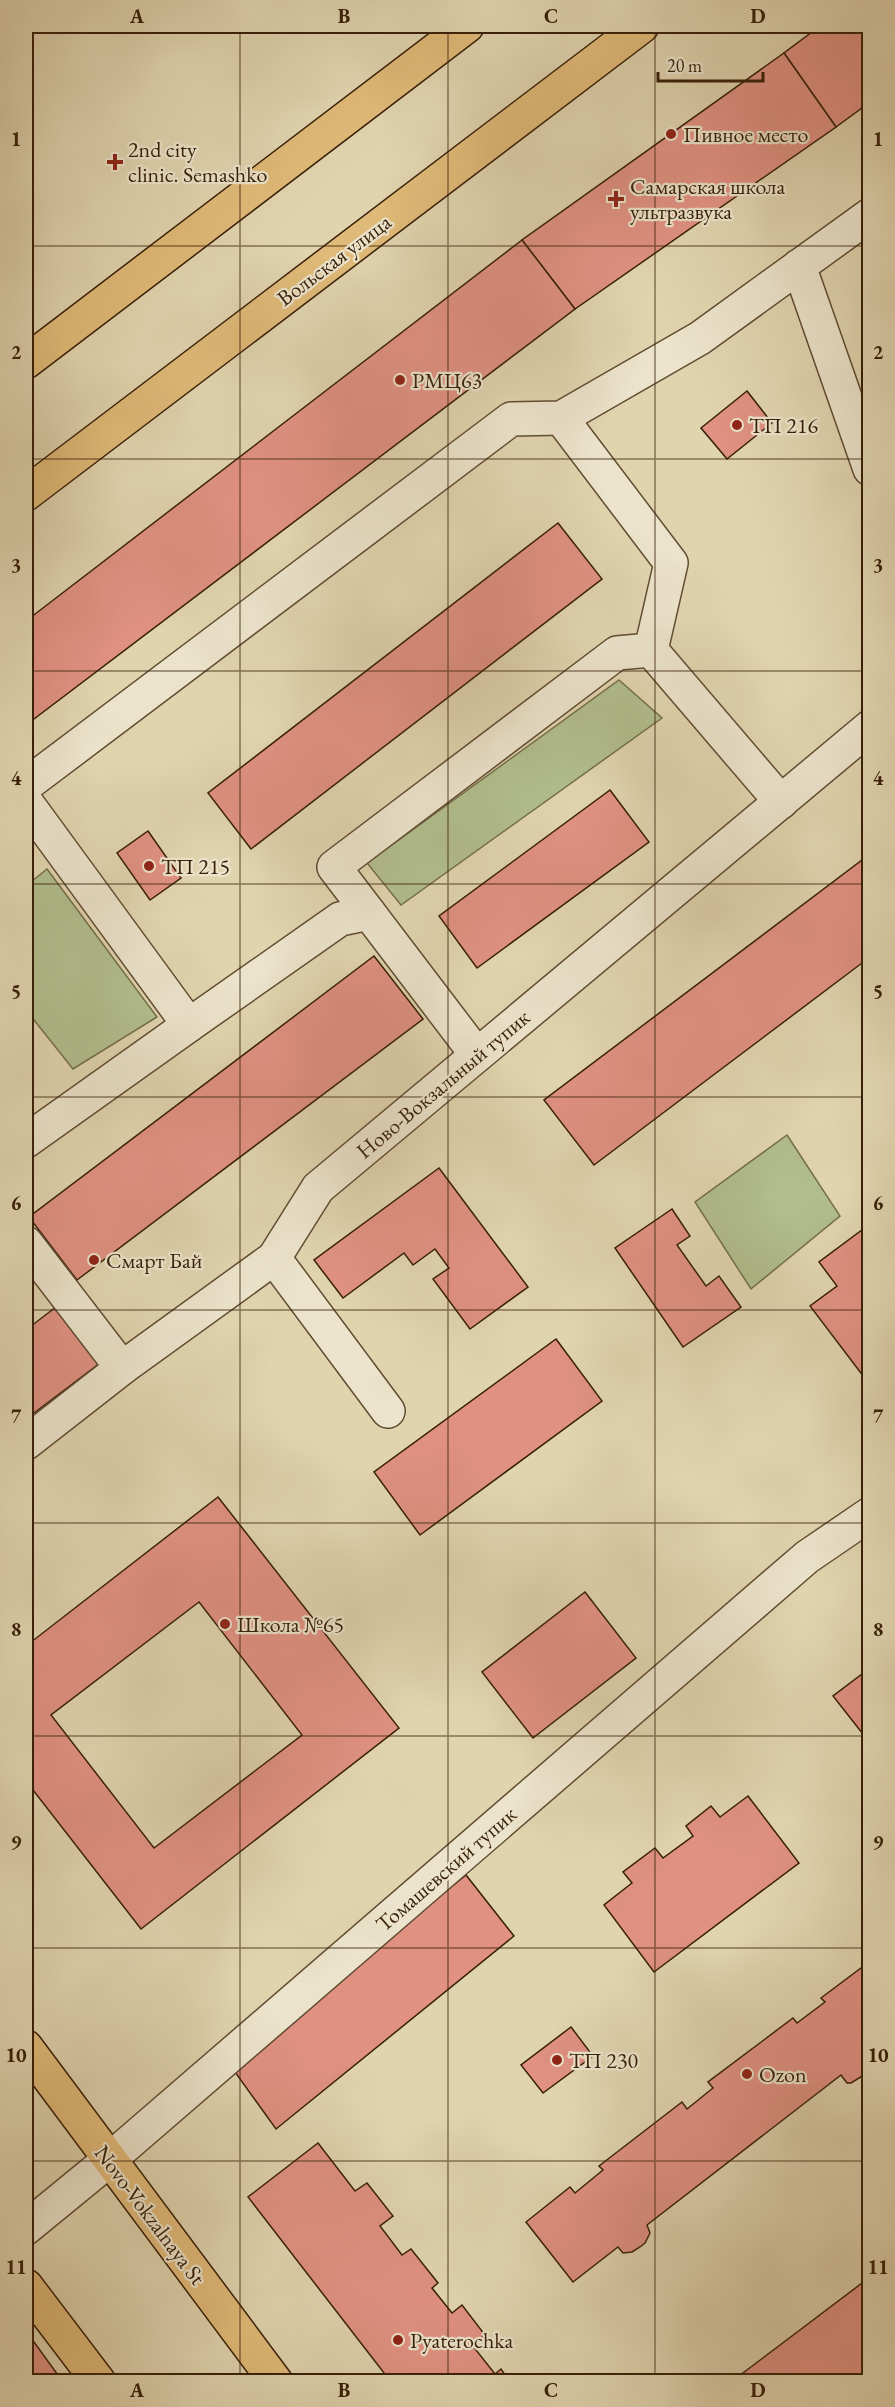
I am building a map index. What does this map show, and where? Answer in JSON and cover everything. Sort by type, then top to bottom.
[{"type":"main road","points":[[26,362],[467,26]]},
{"type":"main road","name":"Вольская улица","points":[[26,494],[642,26]]},
{"type":"main road","name":"Novo-Vokzalnaya St","points":[[26,2047],[276,2382]]},
{"type":"main road","points":[[26,2286],[99,2382]]},
{"type":"street","points":[[26,785],[511,420],[561,418],[700,338],[870,215]]},
{"type":"street","points":[[799,266],[870,469]]},
{"type":"street","points":[[561,418],[671,563],[651,650]]},
{"type":"street","points":[[651,650],[781,801]]},
{"type":"street","points":[[477,1055],[334,867],[617,653],[651,650]]},
{"type":"street","name":"Ново-Вокзальный тупик","points":[[26,1443],[122,1368],[274,1258],[318,1188],[870,728]]},
{"type":"street","points":[[26,802],[189,1026]]},
{"type":"street","points":[[26,1141],[340,919],[369,913]]},
{"type":"street","points":[[26,1243],[122,1368]]},
{"type":"street","points":[[274,1258],[388,1411]]},
{"type":"street","name":"Томашевский тупик","points":[[26,2228],[109,2160],[807,1557],[870,1514]]},
{"type":"green space","points":[[619,680],[662,718],[401,905],[367,863]]},
{"type":"green space","points":[[47,869],[157,1017],[73,1069],[26,1010],[26,886]]},
{"type":"green space","points":[[787,1135],[840,1216],[751,1289],[695,1202]]},
{"type":"building","points":[[820,26],[870,26],[870,102],[836,127],[784,53]]},
{"type":"building","points":[[784,53],[836,127],[575,309],[522,240]]},
{"type":"building","points":[[522,240],[575,309],[26,725],[26,621]]},
{"type":"building","name":"ТП 216","points":[[747,391],[772,423],[727,459],[701,428]]},
{"type":"building","points":[[558,523],[602,579],[251,849],[208,793]]},
{"type":"building","points":[[610,790],[649,842],[477,968],[439,916]]},
{"type":"building","name":"ТП 215","points":[[148,831],[181,878],[150,900],[117,853]]},
{"type":"building","points":[[870,854],[870,957],[594,1165],[544,1100]]},
{"type":"building","points":[[374,956],[423,1019],[77,1280],[29,1217]]},
{"type":"building","points":[[439,1168],[528,1287],[470,1329],[433,1279],[449,1268],[435,1249],[413,1265],[404,1253],[343,1298],[314,1260]]},
{"type":"building","points":[[672,1209],[690,1236],[677,1245],[706,1286],[719,1276],[741,1307],[683,1347],[615,1248]]},
{"type":"building","points":[[870,1224],[870,1385],[810,1306],[837,1286],[819,1262]]},
{"type":"building","points":[[61,1303],[104,1360],[26,1419],[26,1330]]},
{"type":"building","points":[[556,1339],[602,1401],[420,1535],[374,1472]]},
{"type":"building","points":[[218,1497],[399,1728],[141,1929],[26,1781],[26,1646]],"holes":[[[199,1602],[302,1735],[154,1848],[51,1715]]]},
{"type":"building","points":[[585,1592],[636,1658],[533,1738],[482,1672]]},
{"type":"building","points":[[870,1668],[870,1743],[833,1696]]},
{"type":"building","points":[[748,1796],[799,1863],[654,1972],[604,1905],[632,1883],[623,1872],[655,1848],[663,1858],[693,1836],[686,1826],[711,1806],[720,1817]]},
{"type":"building","points":[[466,1875],[514,1936],[276,2129],[230,2065]]},
{"type":"building","points":[[869,1962],[869,2072],[851,2083],[847,2083],[841,2075],[647,2225],[650,2233],[640,2247],[632,2252],[623,2253],[618,2247],[573,2282],[526,2222],[570,2187],[575,2193],[603,2170],[599,2166],[682,2102],[687,2109],[713,2088],[708,2082],[793,2018],[797,2023],[825,2002],[821,1998]]},
{"type":"building","name":"ТП 230","points":[[571,2027],[593,2056],[543,2093],[521,2065]]},
{"type":"building","points":[[318,2143],[355,2191],[367,2183],[393,2216],[380,2226],[402,2255],[411,2249],[438,2283],[432,2288],[452,2313],[462,2305],[485,2335],[472,2345],[495,2374],[501,2369],[510,2382],[391,2382],[248,2197]]},
{"type":"building","points":[[870,2277],[870,2371],[855,2382],[731,2382]]},
{"type":"building","points":[[26,2331],[63,2382],[26,2382]]},
{"type":"place","name":"Пивное место","points":[[671,134]]},
{"type":"place","name":"2nd city clinic. Semashko","points":[[115,162]]},
{"type":"place","name":"Самарская школа ультразвука","points":[[616,199]]},
{"type":"place","name":"РМЦ63","points":[[400,380]]},
{"type":"place","name":"ТП 216","points":[[737,425]]},
{"type":"place","name":"ТП 215","points":[[149,866]]},
{"type":"place","name":"Смарт Бай","points":[[94,1260]]},
{"type":"place","name":"Школа №65","points":[[225,1624]]},
{"type":"place","name":"ТП 230","points":[[557,2060]]},
{"type":"place","name":"Ozon","points":[[747,2074]]},
{"type":"place","name":"Pyaterochka","points":[[398,2340]]}]
